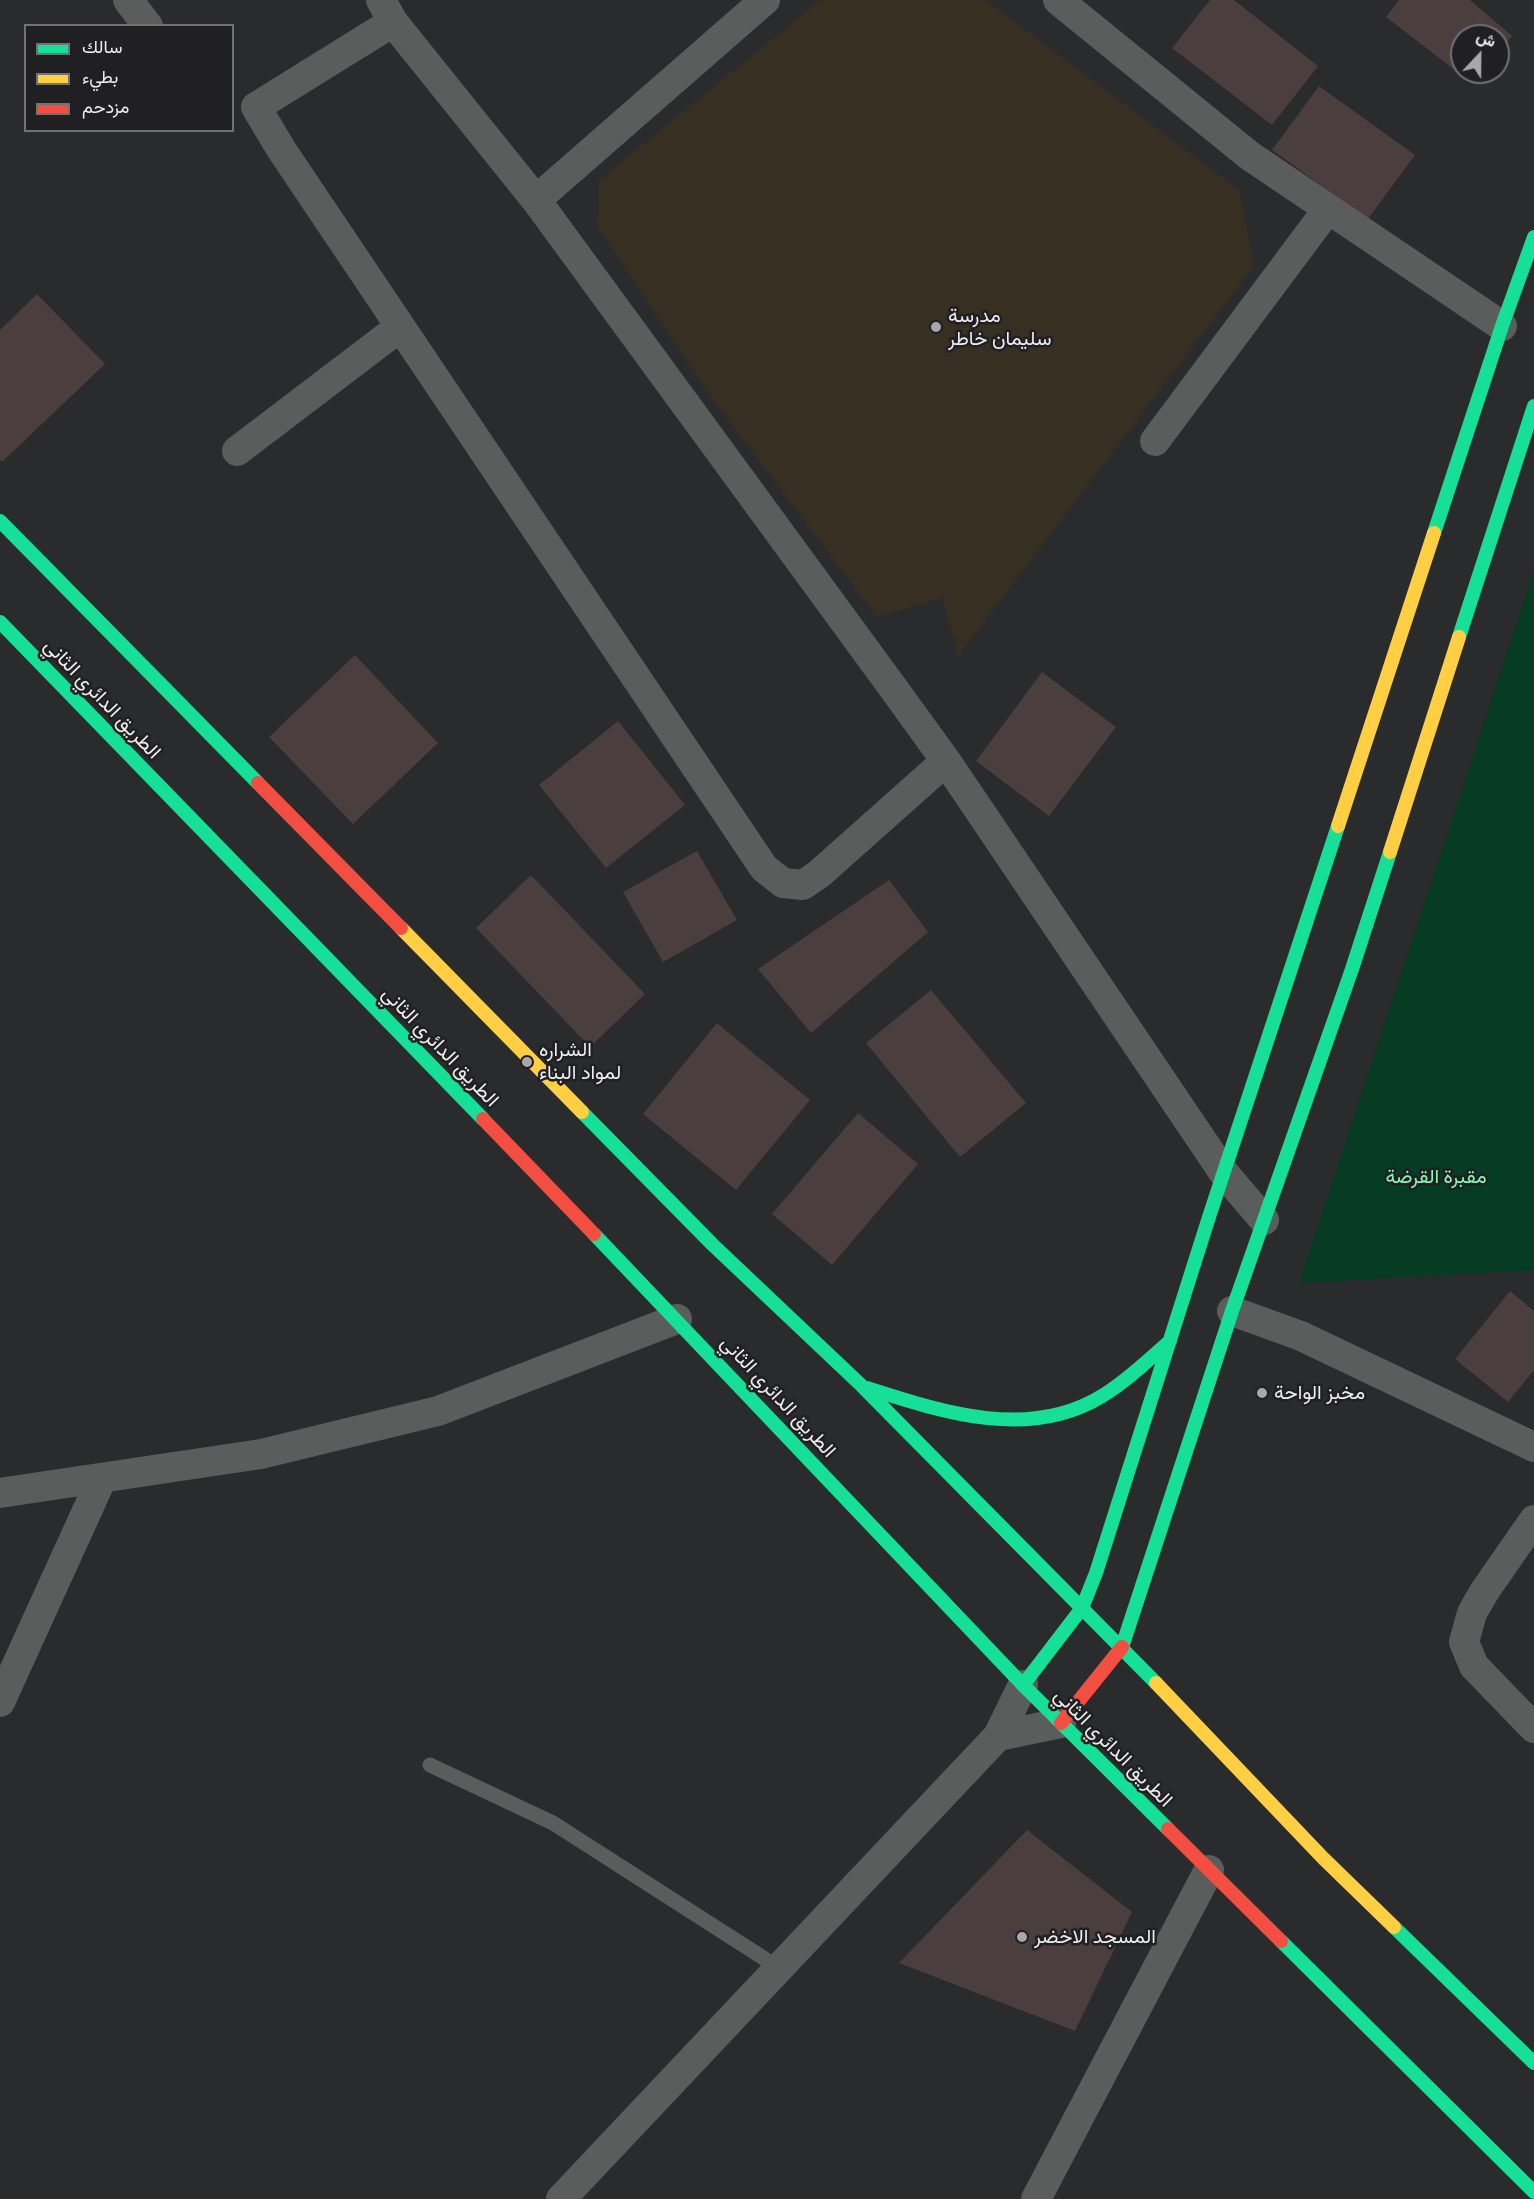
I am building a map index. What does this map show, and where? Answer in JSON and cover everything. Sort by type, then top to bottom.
[{"type":"main road","points":[[1023,1685],[1082,1608],[1096,1573],[1224,1173],[1502,326],[1534,237]]},
{"type":"main road","points":[[1061,1724],[1122,1647],[1131,1624],[1232,1311],[1355,958],[1534,406]]},
{"type":"main road","points":[[0,520],[712,1245],[862,1386],[1122,1647],[1323,1858],[1534,2063]]},
{"type":"main road","name":"الطريق الدائري الثاني","points":[[0,622],[677,1318],[1061,1724],[1534,2192]]},
{"type":"main road","points":[[862,1386],[941,1411],[1016,1420],[1055,1416],[1090,1403],[1117,1386],[1170,1341]]},
{"type":"street","points":[[128,0],[146,24]]},
{"type":"street","points":[[536,200],[765,0]]},
{"type":"street","points":[[1058,0],[1250,156],[1502,326]]},
{"type":"street","points":[[946,761],[819,874],[803,885],[783,883],[764,868],[281,149],[244,110],[387,11],[536,200],[946,761],[1224,1173],[1264,1220]]},
{"type":"street","points":[[1155,441],[1328,209]]},
{"type":"street","points":[[237,451],[400,327]]},
{"type":"street","points":[[1232,1311],[1301,1336],[1534,1447]]},
{"type":"street","points":[[0,1494],[261,1454],[438,1411],[677,1318]]},
{"type":"street","points":[[0,1702],[102,1478]]},
{"type":"street","points":[[1534,1520],[1484,1592],[1472,1613],[1464,1642],[1474,1666],[1534,1728]]},
{"type":"street","points":[[561,2199],[998,1736],[1023,1685]]},
{"type":"street","points":[[998,1736],[1061,1724]]},
{"type":"street","points":[[1036,2199],[1209,1870]]},
{"type":"lane","points":[[430,1765],[553,1823],[779,1968]]},
{"type":"shaded area","name":"مدرسة سليمان خاطر","points":[[820,0],[986,0],[1239,190],[1254,266],[958,656],[943,598],[877,617],[705,389],[597,226],[599,180]]},
{"type":"green space","name":"مقبرة القرضة","points":[[1534,571],[1534,1270],[1299,1283]]},
{"type":"building","points":[[1210,0],[1234,0],[1318,66],[1272,125],[1172,48]]},
{"type":"building","points":[[1399,0],[1470,0],[1498,24],[1450,24],[1450,66],[1386,17]]},
{"type":"building","points":[[1319,86],[1415,155],[1368,219],[1272,150]]},
{"type":"building","points":[[37,294],[105,364],[2,462],[0,459],[0,330]]},
{"type":"building","points":[[355,655],[438,743],[353,824],[269,737]]},
{"type":"building","points":[[1042,672],[1116,727],[1049,816],[976,761]]},
{"type":"building","points":[[618,721],[685,805],[606,868],[539,785]]},
{"type":"building","points":[[697,851],[737,920],[663,962],[623,892]]},
{"type":"building","points":[[531,875],[645,994],[590,1047],[476,928]]},
{"type":"building","points":[[889,880],[928,932],[811,1033],[758,969]]},
{"type":"building","points":[[931,990],[1026,1103],[960,1157],[866,1043]]},
{"type":"building","points":[[717,1023],[810,1100],[736,1190],[643,1114]]},
{"type":"building","points":[[858,1113],[918,1164],[832,1265],[772,1214]]},
{"type":"building","points":[[1510,1291],[1534,1311],[1534,1370],[1508,1402],[1455,1359]]},
{"type":"building","name":"المسجد الاخضر","points":[[1027,1830],[1132,1912],[1075,2031],[899,1963]]},
{"type":"traffic: fast","points":[[1434,533],[1502,326],[1534,237]]},
{"type":"traffic: fast","points":[[1459,637],[1534,406]]},
{"type":"traffic: fast","points":[[0,521],[258,783]]},
{"type":"traffic: fast","points":[[0,622],[483,1119]]},
{"type":"traffic: fast","points":[[1082,1608],[1096,1573],[1209,1217],[1338,826]]},
{"type":"traffic: fast","points":[[1122,1647],[1232,1311],[1352,969],[1390,852]]},
{"type":"traffic: fast","points":[[582,1112],[713,1245],[862,1386],[1156,1683]]},
{"type":"traffic: fast","points":[[594,1234],[1023,1685],[1168,1829]]},
{"type":"traffic: fast","points":[[867,1388],[925,1406],[985,1418],[1015,1420],[1045,1417],[1074,1410],[1102,1396],[1129,1377],[1170,1341]]},
{"type":"traffic: fast","points":[[1023,1685],[1082,1608]]},
{"type":"traffic: fast","points":[[1394,1927],[1534,2063]]},
{"type":"traffic: fast","points":[[1281,1941],[1534,2192]]},
{"type":"traffic: slow","points":[[1338,826],[1434,533]]},
{"type":"traffic: slow","points":[[1390,852],[1459,637]]},
{"type":"traffic: slow","points":[[401,928],[582,1112]]},
{"type":"traffic: slow","points":[[1156,1683],[1323,1858],[1394,1927]]},
{"type":"traffic: jam","points":[[258,783],[401,928]]},
{"type":"traffic: jam","points":[[483,1119],[594,1234]]},
{"type":"traffic: jam","points":[[1061,1723],[1122,1647]]},
{"type":"traffic: jam","points":[[1168,1829],[1281,1941]]},
{"type":"place","name":"مدرسة سليمان خاطر","points":[[936,327]]},
{"type":"place","name":"الشراره لمواد البناء","points":[[527,1062]]},
{"type":"place","name":"مخبز الواحة","points":[[1262,1393]]},
{"type":"place","name":"المسجد الاخضر","points":[[1022,1937]]}]
